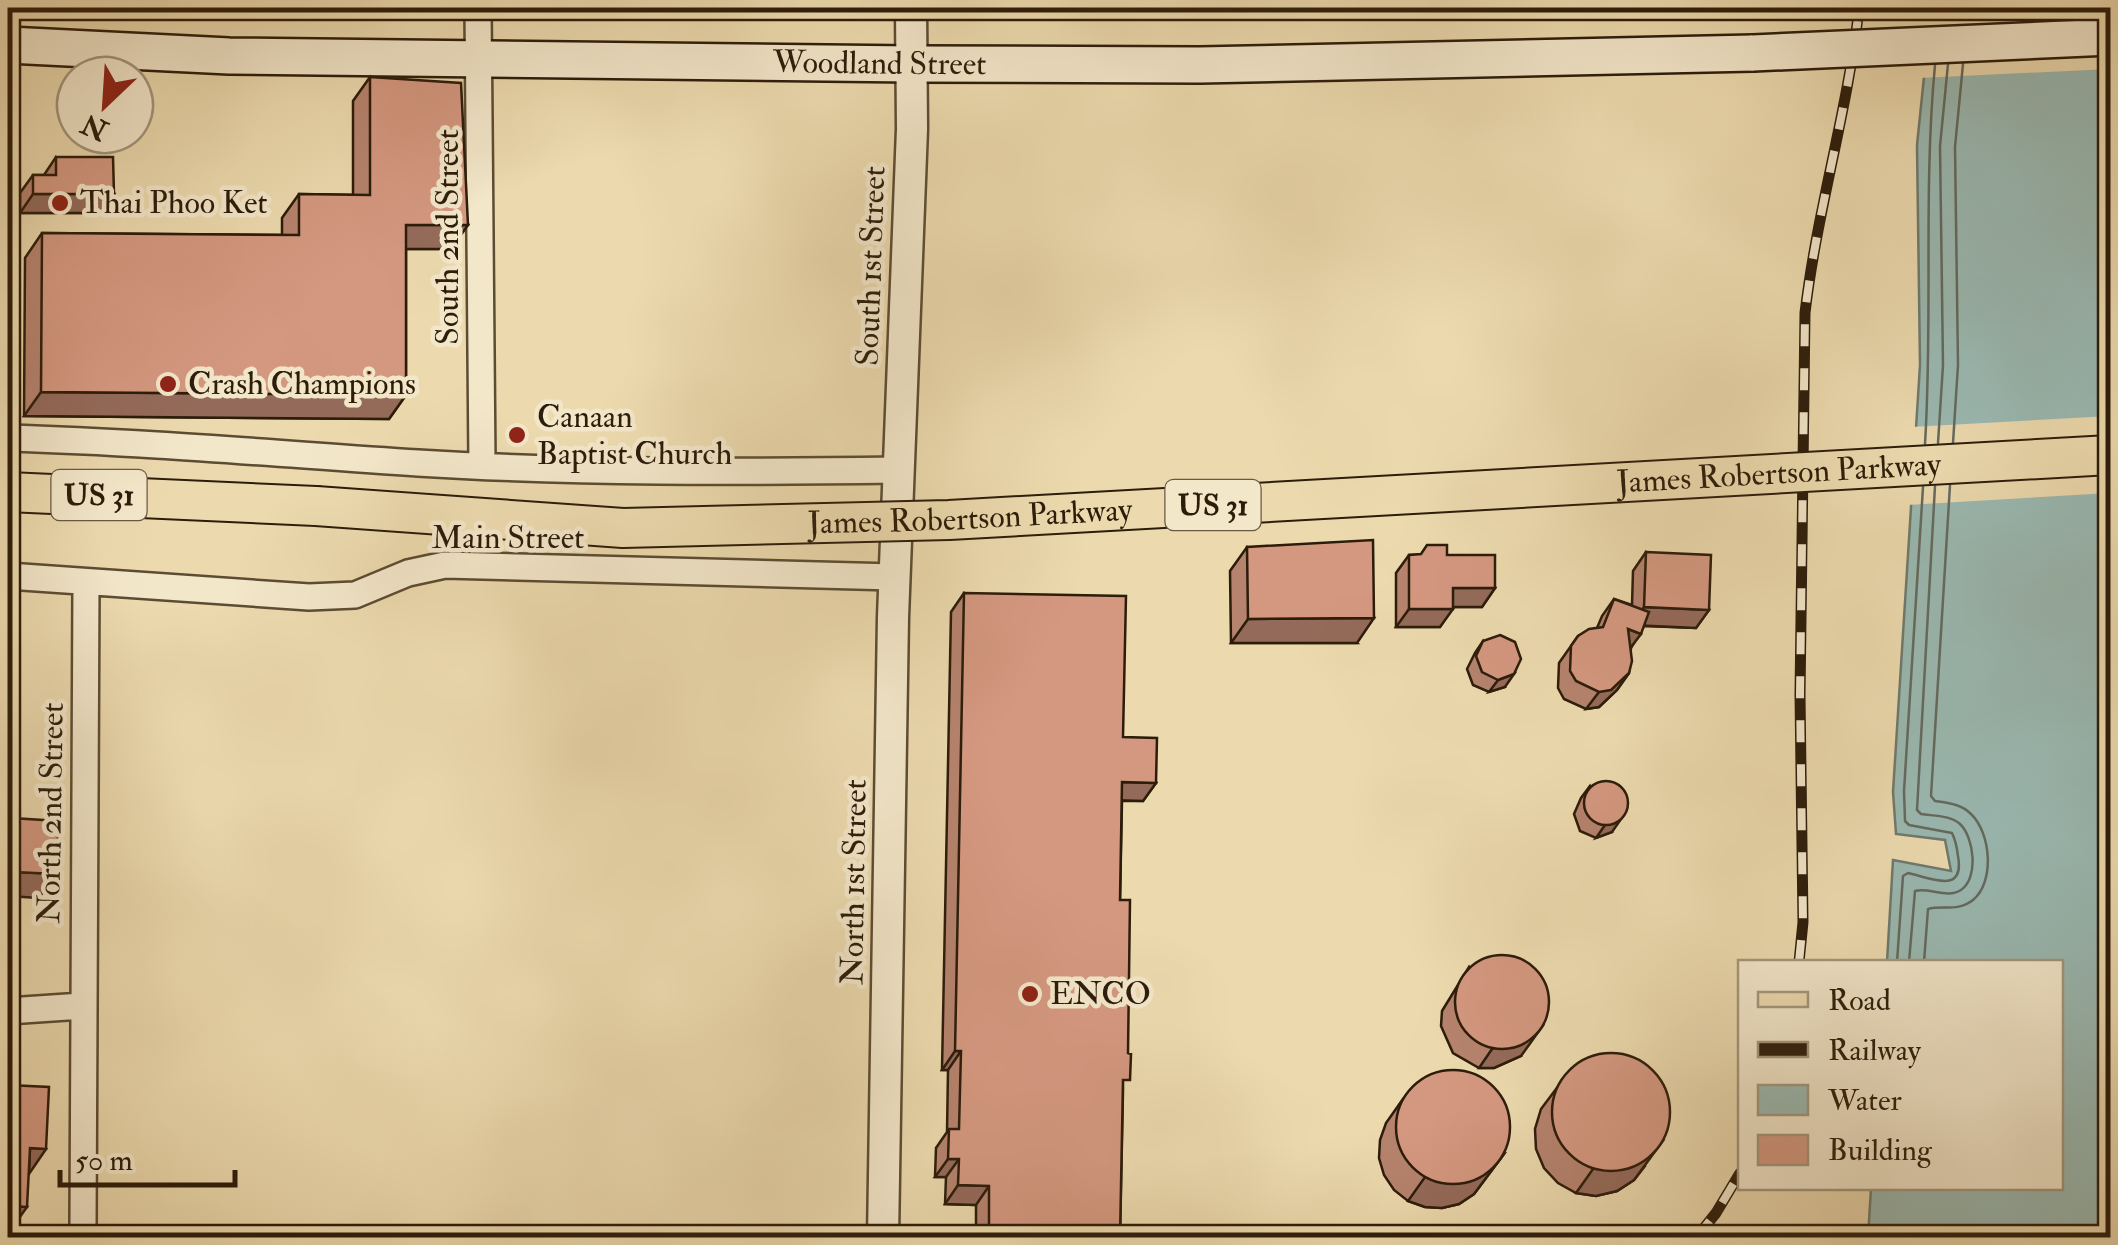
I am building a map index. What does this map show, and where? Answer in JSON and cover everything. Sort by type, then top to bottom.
[{"type":"main road","name":"Woodland Street","points":[[8,45],[229,56],[1220,64],[1753,53],[2110,37]]},
{"type":"main road","name":"James Robertson Parkway","points":[[8,492],[316,506],[624,528],[949,520],[2110,455]]},
{"type":"street","name":"South 2nd Street","points":[[478,8],[482,466]]},
{"type":"street","name":"South 1st Street","points":[[896,527],[911,8]]},
{"type":"street","points":[[8,438],[482,466],[763,472],[898,470]]},
{"type":"street","name":"North 1st Street","points":[[883,1238],[896,527]]},
{"type":"street","name":"Main Street","points":[[8,576],[309,597],[354,596],[408,573],[445,565],[894,577]]},
{"type":"street","name":"North 2nd Street","points":[[83,1226],[86,582]]},
{"type":"street","points":[[8,1011],[82,1006]]},
{"type":"water","points":[[2110,8],[2110,1237],[1868,1238],[1871,1190],[2063,1190],[2063,960],[1887,960],[1893,860],[1951,871],[1945,840],[1896,834],[1893,792],[1920,365],[1917,145],[1928,38]]},
{"type":"pier","points":[[1924,8],[2110,8],[2110,69],[1919,78]]},
{"type":"pier","points":[[2110,416],[2110,493],[1907,505],[1911,427]]},
{"type":"building","points":[[370,77],[461,83],[468,225],[406,225],[406,395],[41,392],[42,233],[299,235],[299,194],[370,195]]},
{"type":"building","points":[[56,157],[113,157],[114,194],[33,194],[33,175],[56,175]]},
{"type":"building","points":[[1373,540],[1374,618],[1248,619],[1247,547]]},
{"type":"building","points":[[1427,545],[1447,545],[1447,555],[1495,555],[1495,588],[1453,588],[1453,609],[1409,609],[1409,555],[1421,554]]},
{"type":"building","points":[[1646,552],[1711,555],[1709,610],[1644,607]]},
{"type":"building","name":"ENCO","points":[[964,593],[1126,596],[1123,737],[1157,738],[1156,783],[1122,782],[1120,900],[1130,900],[1131,1054],[1130,1080],[1123,1080],[1120,1238],[989,1238],[989,1186],[958,1185],[959,1159],[948,1159],[949,1129],[959,1129],[961,1051],[955,1051]]},
{"type":"building","points":[[1614,599],[1649,612],[1641,634],[1628,629],[1632,661],[1629,673],[1611,690],[1599,692],[1576,681],[1570,671],[1571,646],[1589,629],[1603,627]]},
{"type":"building","points":[[1500,635],[1515,642],[1521,659],[1514,674],[1498,680],[1482,672],[1476,656],[1483,641]]},
{"type":"building","points":[[8,737],[16,737],[12,818],[59,821],[56,874],[15,872],[12,932],[8,932]]},
{"type":"building","points":[[1606,781],[1621,788],[1628,803],[1621,818],[1606,825],[1591,818],[1584,803],[1591,788]]},
{"type":"building","points":[[1502,955],[1520,959],[1535,969],[1545,984],[1549,1002],[1545,1020],[1535,1035],[1520,1045],[1502,1049],[1484,1045],[1469,1035],[1459,1020],[1455,1002],[1459,984],[1469,969],[1484,959]]},
{"type":"building","points":[[1611,1053],[1644,1063],[1660,1079],[1670,1112],[1660,1145],[1644,1161],[1611,1171],[1578,1161],[1562,1145],[1552,1112],[1562,1079],[1578,1063]]},
{"type":"building","points":[[1453,1070],[1475,1075],[1493,1087],[1505,1105],[1510,1127],[1505,1149],[1493,1167],[1475,1179],[1453,1184],[1431,1179],[1413,1167],[1401,1149],[1396,1127],[1401,1105],[1413,1087],[1431,1075]]},
{"type":"building","points":[[8,1085],[49,1087],[46,1149],[30,1148],[27,1207],[8,1206]]},
{"type":"railway","points":[[1799,960],[1803,922],[1800,695],[1805,313],[1859,8]]},
{"type":"railway","points":[[1696,1238],[1738,1176]]},
{"type":"place","name":"Thai Phoo Ket","points":[[60,203]]},
{"type":"place","name":"Crash Champions","points":[[168,384]]},
{"type":"place","name":"Canaan Baptist Church","points":[[517,435]]},
{"type":"place","name":"ENCO","points":[[1030,994]]}]
